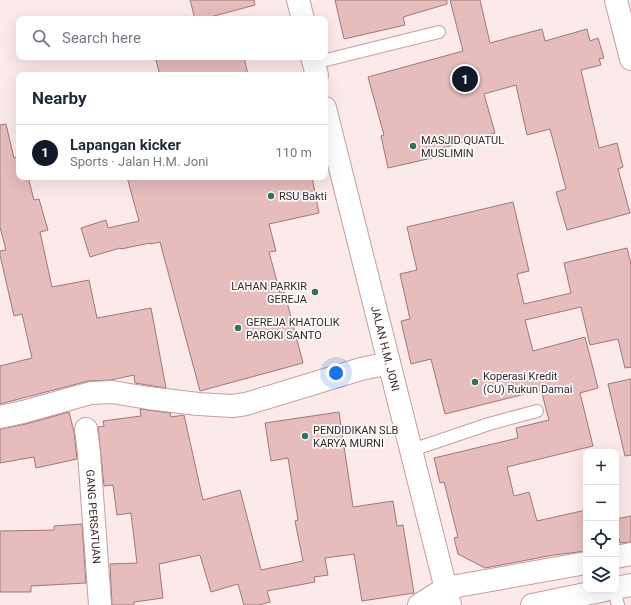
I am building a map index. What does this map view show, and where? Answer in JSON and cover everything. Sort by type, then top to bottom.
[{"type":"street","points":[[298,0],[302,16]]},
{"type":"street","points":[[616,0],[631,59]]},
{"type":"street","name":"JALAN H.M. JONI","points":[[328,120],[448,597]]},
{"type":"street","points":[[0,416],[24,412],[98,392],[112,392],[148,398],[232,406],[246,404],[361,369],[389,363]]},
{"type":"street","name":"GANG PERSATUAN","points":[[86,429],[100,605]]},
{"type":"street","points":[[619,556],[631,554]]},
{"type":"street","points":[[419,605],[583,564]]},
{"type":"street","points":[[619,588],[631,585]]},
{"type":"street","points":[[532,605],[590,593]]},
{"type":"lane","points":[[314,65],[439,32]]},
{"type":"lane","points":[[412,450],[488,424],[537,411]]},
{"type":"lane","points":[[616,593],[618,605]]},
{"type":"building","points":[[190,0],[254,0],[255,5],[214,16],[194,16]]},
{"type":"building","points":[[335,0],[447,0],[447,4],[403,17],[405,25],[344,39]]},
{"type":"building","points":[[450,0],[480,0],[490,43],[542,29],[545,41],[587,29],[590,41],[598,38],[604,58],[599,59],[601,65],[581,70],[599,148],[617,143],[623,167],[618,169],[630,213],[567,230],[556,192],[566,189],[550,129],[527,135],[516,85],[484,94],[495,133],[443,148],[445,155],[388,168],[381,136],[384,135],[368,77],[463,51]]},
{"type":"building","points":[[156,60],[245,60],[247,72],[159,72]]},
{"type":"building","points":[[6,124],[14,158],[16,158],[16,180],[29,180],[34,200],[39,199],[48,230],[40,232],[52,287],[89,280],[97,318],[151,308],[166,388],[135,383],[134,375],[111,380],[88,381],[0,404],[0,366],[32,358],[22,314],[14,316],[0,255],[0,251],[6,250],[0,227],[0,125]]},
{"type":"building","points":[[128,180],[313,180],[319,213],[269,224],[276,251],[269,252],[280,293],[284,291],[303,363],[200,391],[160,242],[120,248],[90,257],[81,228],[106,220],[108,228],[139,221]]},
{"type":"building","points":[[513,202],[529,271],[517,274],[524,304],[571,293],[564,263],[627,248],[631,264],[631,367],[625,368],[618,339],[590,345],[581,307],[525,320],[533,351],[585,337],[598,388],[580,393],[593,446],[507,467],[514,496],[529,492],[537,521],[583,511],[583,551],[554,555],[485,568],[458,554],[454,538],[458,537],[444,482],[440,483],[434,458],[518,438],[516,428],[549,420],[541,390],[445,414],[431,359],[411,364],[401,321],[410,319],[400,274],[417,270],[407,227]]},
{"type":"building","points":[[631,379],[631,455],[625,456],[608,384]]},
{"type":"building","points":[[140,409],[170,413],[171,417],[184,415],[203,500],[240,490],[261,570],[303,561],[295,521],[298,520],[288,458],[271,461],[265,423],[339,412],[353,507],[393,501],[397,526],[403,525],[414,593],[362,601],[354,554],[325,558],[328,575],[314,577],[315,582],[267,591],[270,602],[259,605],[244,605],[238,584],[211,592],[200,555],[159,564],[163,598],[134,602],[134,605],[112,605],[110,564],[137,563],[131,513],[117,515],[113,485],[104,486],[98,427],[104,426],[103,421],[141,416]]},
{"type":"building","points":[[69,412],[74,432],[77,459],[36,468],[34,457],[0,463],[0,429],[26,424]]},
{"type":"building","points":[[631,516],[631,542],[620,543],[619,518]]},
{"type":"building","points":[[82,524],[86,583],[31,586],[31,592],[0,592],[0,531],[54,530],[54,526]]},
{"type":"place","name":"Lapangan kicker","points":[[465,79]]},
{"type":"place","name":"MASJID QUATUL MUSLIMIN","points":[[413,146]]},
{"type":"place","name":"RSU Bakti","points":[[271,196]]},
{"type":"place","name":"LAHAN PARKIR GEREJA","points":[[315,292]]},
{"type":"place","name":"GEREJA KHATOLIK PAROKI SANTO","points":[[238,328]]},
{"type":"place","name":"Koperasi Kredit (CU) Rukun Damai","points":[[475,382]]},
{"type":"place","name":"PENDIDIKAN SLB KARYA MURNI","points":[[305,436]]}]
